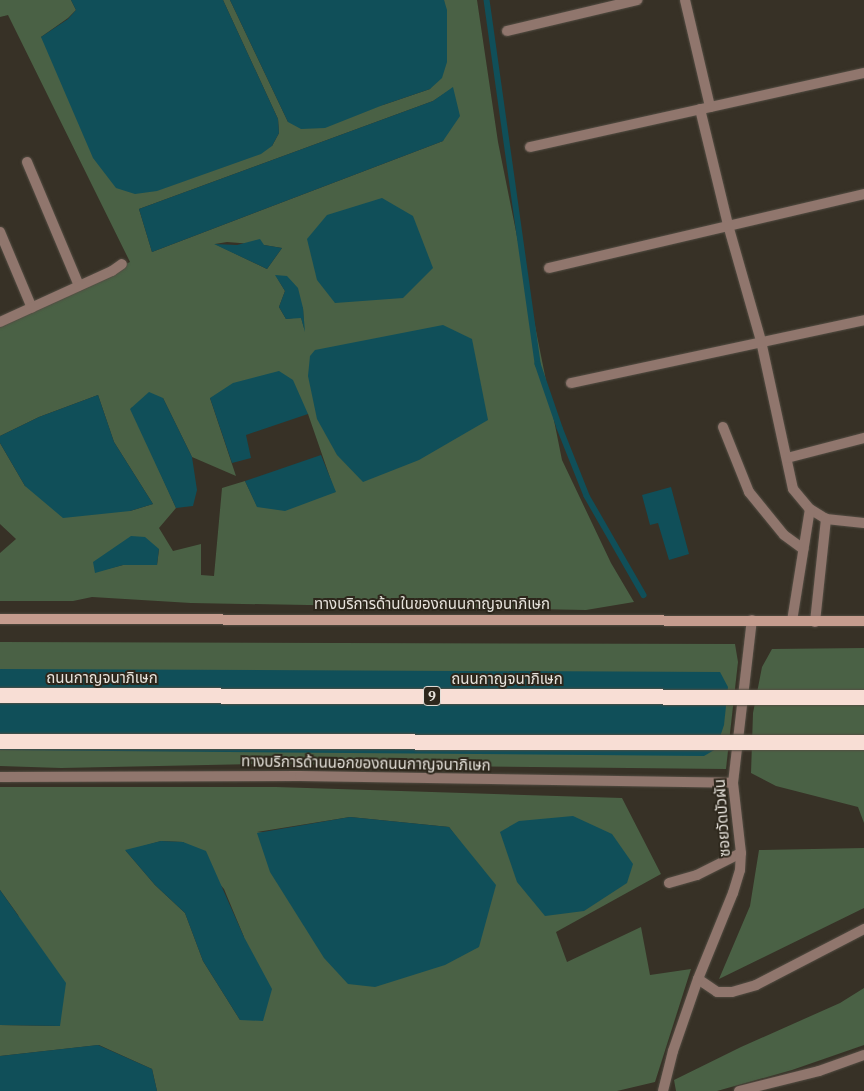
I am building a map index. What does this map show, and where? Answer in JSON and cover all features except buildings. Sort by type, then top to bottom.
[{"type":"highway","name":"ถนนกาญจนาภิเษก","points":[[0,696],[864,696]]},
{"type":"highway","points":[[0,741],[864,742]]},
{"type":"main road","name":"ทางบริการด้านในของถนนกาญจนาภิเษก","points":[[0,619],[864,621]]},
{"type":"street","points":[[507,31],[637,0]]},
{"type":"street","points":[[685,0],[710,107]]},
{"type":"street","points":[[530,147],[864,73]]},
{"type":"street","points":[[700,110],[728,225],[761,341],[793,489],[810,509],[826,519],[864,523]]},
{"type":"street","points":[[27,162],[79,286]]},
{"type":"street","points":[[549,268],[864,194]]},
{"type":"street","points":[[0,232],[32,308]]},
{"type":"street","points":[[0,322],[122,264]]},
{"type":"street","points":[[571,383],[864,320]]},
{"type":"street","points":[[723,427],[749,492],[774,526],[803,549]]},
{"type":"street","points":[[786,458],[864,438]]},
{"type":"street","points":[[792,621],[810,509]]},
{"type":"street","points":[[815,622],[826,519]]},
{"type":"street","name":"ซอยวัดบัวผัน","points":[[664,1091],[673,1051],[698,979],[733,893],[740,870],[741,853],[732,783],[752,620]]},
{"type":"street","name":"ทางบริการด้านนอกของถนนกาญจนาภิเษก","points":[[0,777],[300,776],[732,783]]},
{"type":"street","points":[[669,883],[697,875],[741,853]]},
{"type":"street","points":[[698,979],[717,992],[732,992],[756,984],[864,929]]},
{"type":"street","points":[[739,1091],[819,1071],[864,1055]]},
{"type":"green space","points":[[0,0],[71,0],[76,10],[41,37],[272,146],[279,133],[278,119],[223,0],[230,0],[288,122],[383,105],[430,89],[447,35],[444,0],[477,0],[498,142],[562,460],[611,563],[634,602],[586,610],[191,603],[92,597],[73,601],[0,601],[0,553],[16,539],[0,524],[0,443],[25,486],[130,511],[153,504],[114,442],[98,395],[39,417],[0,436],[0,324],[130,262],[8,15],[0,17]],"holes":[[[453,88],[443,141],[152,252],[139,209],[433,101]],[[227,242],[282,248],[267,269],[215,244]],[[276,276],[303,308],[304,328],[301,317],[286,319],[279,307],[285,291]],[[163,398],[192,457],[236,476],[210,398],[308,414],[335,492],[257,506],[245,481],[222,488],[214,576],[201,575],[201,544],[173,551],[159,528],[176,508],[131,408]],[[159,549],[157,565],[123,565],[95,572]]]},
{"type":"green space","points":[[0,642],[735,644],[738,662],[726,769],[260,764],[61,768],[0,766]]},
{"type":"green space","points":[[864,648],[864,823],[858,807],[776,786],[751,773],[753,713],[762,667],[772,649]]},
{"type":"green space","points":[[0,787],[276,787],[622,798],[661,874],[556,932],[567,962],[641,927],[650,975],[691,969],[655,1082],[617,1091],[157,1091],[152,1069],[99,1045],[0,1056],[0,1025],[60,1026],[18,915],[0,890]],"holes":[[[350,817],[449,827],[467,851],[257,832]],[[161,841],[183,842],[224,889],[244,937],[240,1020],[203,961],[185,913],[155,885],[126,851]]]},
{"type":"green space","points":[[864,848],[864,908],[719,979],[750,906],[759,850]]},
{"type":"green space","points":[[864,988],[864,1045],[792,1070],[717,1091],[676,1091],[674,1080],[741,1047],[840,1003]]},
{"type":"water","points":[[71,0],[223,0],[278,119],[279,133],[272,146],[261,154],[157,191],[135,194],[116,188],[93,158],[41,37],[68,19],[76,10]]},
{"type":"water","points":[[230,0],[444,0],[447,10],[447,62],[442,78],[430,89],[325,128],[301,129],[288,122]]},
{"type":"water","points":[[453,87],[460,116],[443,141],[152,252],[139,209],[433,101]]},
{"type":"water","points":[[382,198],[413,216],[433,268],[403,298],[335,303],[317,280],[307,239],[327,215]]},
{"type":"water","points":[[260,239],[264,245],[282,248],[267,269],[214,244],[237,245]]},
{"type":"water","points":[[275,275],[287,276],[298,288],[303,308],[305,332],[301,318],[286,319],[279,307],[285,291]]},
{"type":"water","points":[[443,325],[472,339],[488,420],[419,460],[363,482],[337,455],[317,419],[308,376],[310,356],[315,350]]},
{"type":"water","points":[[279,371],[293,380],[308,414],[246,435],[251,458],[232,463],[210,398],[233,383]]},
{"type":"water","points":[[149,392],[163,398],[192,457],[197,490],[193,506],[176,508],[130,409]]},
{"type":"water","points":[[98,395],[114,442],[153,504],[130,511],[63,518],[25,486],[0,443],[0,436],[39,417]]},
{"type":"water","points":[[321,455],[336,492],[285,511],[257,507],[245,481]]},
{"type":"water","points":[[671,487],[689,554],[669,560],[658,523],[650,525],[642,495]]},
{"type":"water","points":[[131,536],[145,537],[159,549],[157,565],[123,565],[95,573],[93,562]]},
{"type":"water","points":[[0,669],[720,672],[728,687],[724,725],[716,749],[704,756],[0,750]]},
{"type":"water","points":[[573,816],[612,834],[633,864],[627,883],[584,911],[545,916],[517,882],[500,832],[519,821]]},
{"type":"water","points":[[350,817],[449,827],[496,885],[479,947],[445,965],[375,987],[348,984],[324,958],[270,872],[257,833]]},
{"type":"water","points":[[161,841],[183,842],[206,851],[244,937],[272,989],[263,1021],[240,1020],[203,961],[185,913],[155,885],[125,850]]},
{"type":"water","points":[[0,890],[66,983],[60,1026],[0,1025]]},
{"type":"water","points":[[98,1045],[152,1069],[157,1091],[0,1091],[0,1056]]},
{"type":"waterway","points":[[487,0],[538,364],[560,428],[587,496],[644,595]]}]
